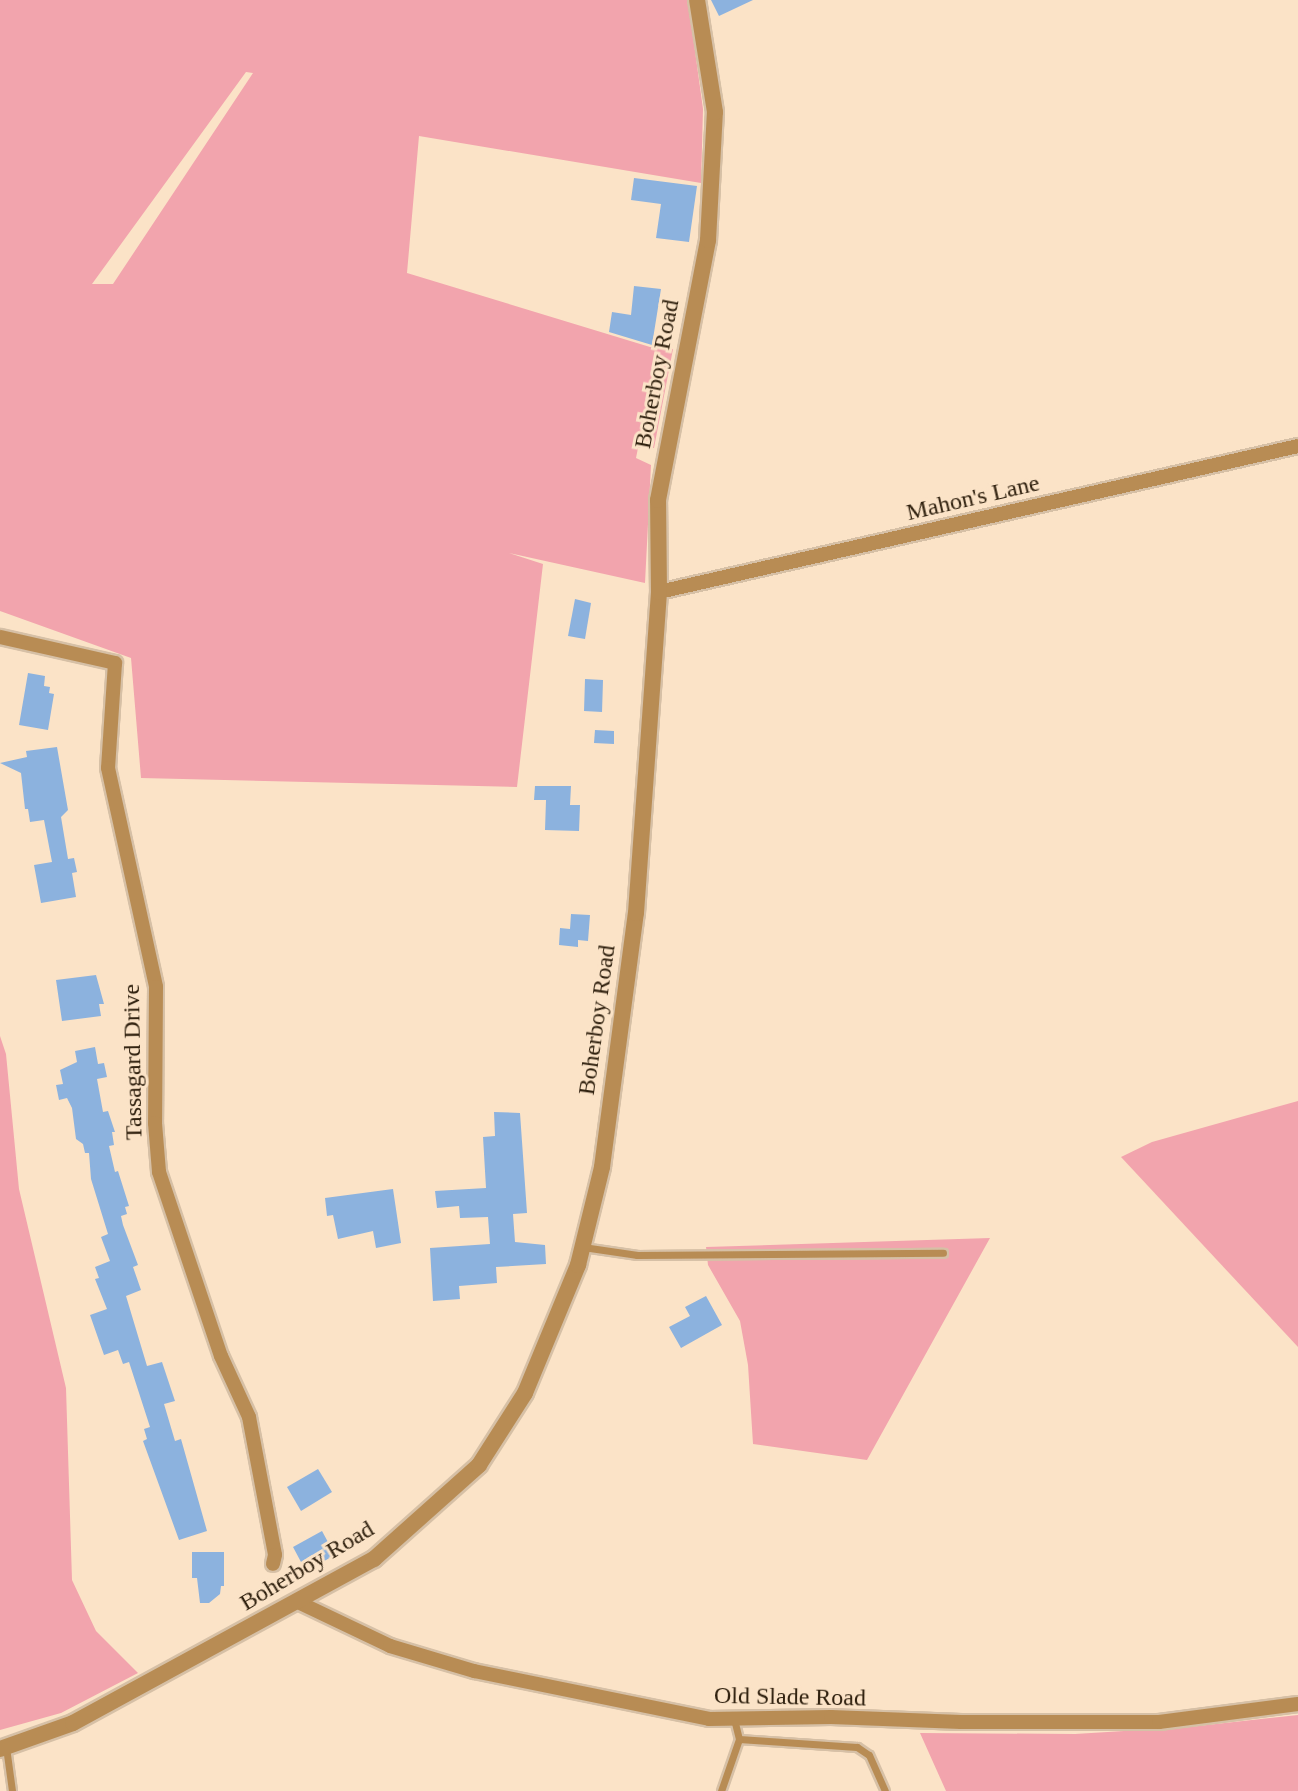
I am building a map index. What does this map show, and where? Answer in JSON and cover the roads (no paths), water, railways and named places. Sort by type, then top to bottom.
[{"type":"street","name":"Boherboy Road","points":[[3,1748],[73,1723],[300,1603],[374,1559],[479,1465],[525,1393],[583,1247],[602,1167],[636,913],[659,592],[658,500],[708,240],[715,112],[697,0]]},
{"type":"street","name":"Mahon's Lane","points":[[659,592],[1298,446]]},
{"type":"street","name":"Tassagard Drive","points":[[0,637],[115,663],[108,768],[156,987],[155,1110],[159,1172],[221,1356],[249,1417],[275,1555],[273,1564]]},
{"type":"street","name":"Old Slade Road","points":[[300,1603],[390,1646],[474,1671],[709,1719],[1159,1722],[1298,1704]]},
{"type":"lane","points":[[583,1247],[637,1255],[943,1253]]},
{"type":"lane","points":[[721,1791],[739,1739],[734,1719]]},
{"type":"lane","points":[[739,1739],[857,1747],[869,1755],[885,1791]]},
{"type":"lane","points":[[3,1748],[12,1791]]}]
